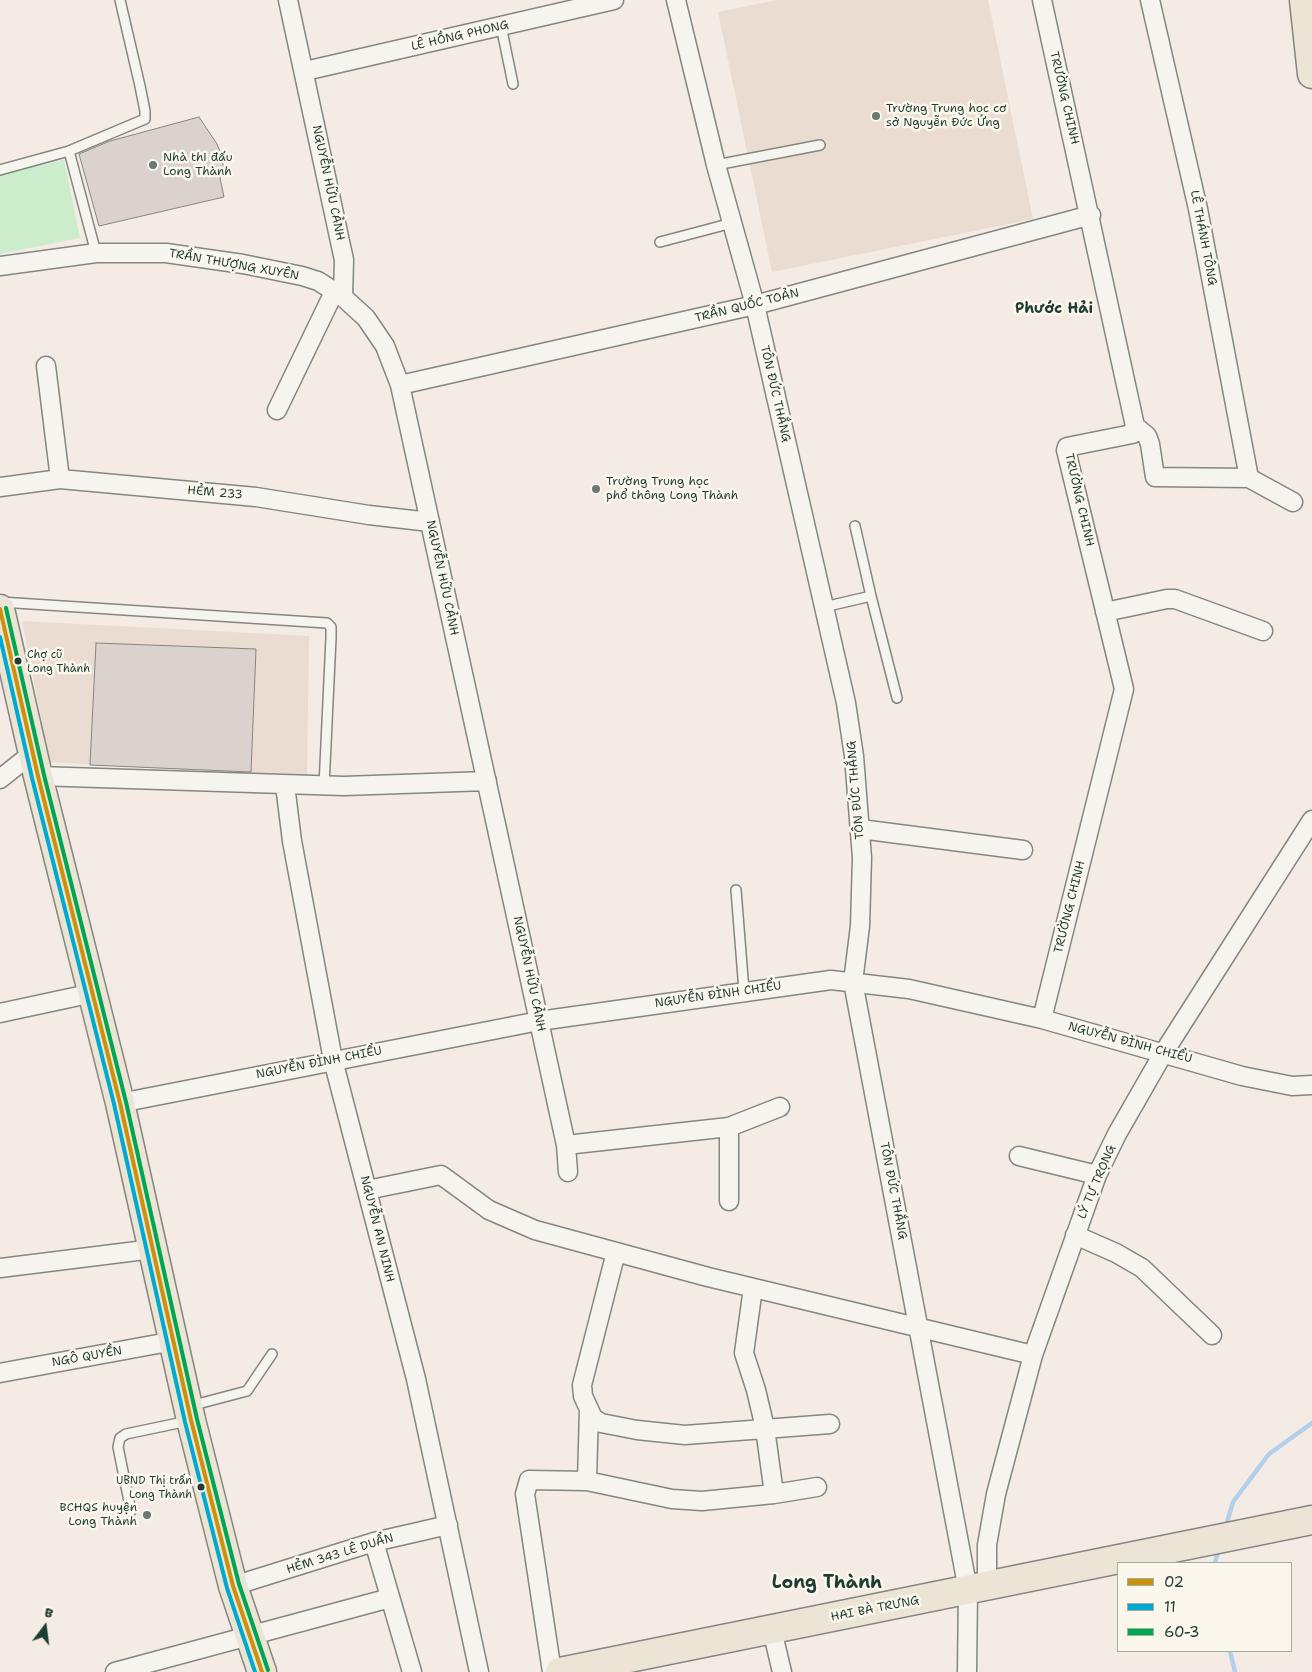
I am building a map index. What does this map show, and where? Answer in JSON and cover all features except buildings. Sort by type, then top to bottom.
[{"type":"main road","points":[[1304,0],[1312,74]]},
{"type":"main road","points":[[0,609],[36,764],[120,1103],[189,1413],[233,1586],[262,1672]]},
{"type":"main road","name":"HAI BÀ TRƯNG","points":[[560,1672],[1240,1533],[1312,1520]]},
{"type":"street","name":"NGUYỄN HỮU CẢNH","points":[[288,0],[305,71],[344,260],[339,293],[366,318],[385,346],[400,385],[566,1145],[568,1172]]},
{"type":"street","name":"LÊ HỒNG PHONG","points":[[305,71],[614,0]]},
{"type":"street","name":"TÔN ĐỨC THẮNG","points":[[676,0],[716,165],[755,305],[846,703],[854,756],[860,829],[860,926],[853,982],[919,1327],[978,1588]]},
{"type":"street","name":"TRƯỜNG CHINH","points":[[1042,0],[1091,215],[1135,426],[1132,434],[1067,447],[1066,450],[1124,689],[1042,1019]]},
{"type":"street","name":"LÊ THÁNH TÔNG","points":[[1150,0],[1198,209],[1249,478]]},
{"type":"street","name":"TRẦN QUỐC TOẢN","points":[[400,385],[755,305],[1091,215]]},
{"type":"street","name":"TRẦN THƯỢNG XUYÊN","points":[[0,266],[96,253],[134,252],[188,255],[302,276],[339,293]]},
{"type":"street","points":[[277,410],[339,293]]},
{"type":"street","points":[[46,366],[60,479]]},
{"type":"street","points":[[1135,426],[1147,436],[1156,477],[1249,478],[1293,502]]},
{"type":"street","name":"HẺM 233","points":[[0,487],[60,479],[256,497],[369,515],[430,522]]},
{"type":"street","points":[[1105,612],[1167,599],[1175,600],[1264,631]]},
{"type":"street","points":[[0,779],[36,764],[285,785],[324,786],[487,781]]},
{"type":"street","name":"NGUYỄN AN NINH","points":[[285,785],[292,840],[333,1060],[416,1379],[479,1672]]},
{"type":"street","name":"LÝ TỰ TRỌNG","points":[[967,1672],[978,1588],[990,1522],[1033,1355],[1097,1175],[1117,1134],[1164,1052],[1312,820]]},
{"type":"street","points":[[860,829],[1023,850]]},
{"type":"street","name":"NGUYỄN ĐÌNH CHIỂU","points":[[120,1103],[539,1021],[815,981],[853,982],[909,989],[1042,1019],[1267,1082],[1292,1086],[1312,1085]]},
{"type":"street","points":[[0,1014],[93,992]]},
{"type":"street","points":[[566,1145],[730,1127],[780,1107]]},
{"type":"street","points":[[729,1201],[730,1127]]},
{"type":"street","points":[[1019,1156],[1097,1175]]},
{"type":"street","points":[[367,1190],[441,1175],[489,1210],[508,1220],[535,1230],[753,1288],[1033,1355]]},
{"type":"street","points":[[1075,1235],[1116,1252],[1142,1268],[1212,1335]]},
{"type":"street","points":[[0,1268],[153,1249]]},
{"type":"street","points":[[616,1252],[582,1385],[583,1396],[593,1418],[601,1423],[637,1430],[685,1434],[830,1424]]},
{"type":"street","points":[[753,1288],[744,1353],[756,1390],[765,1428],[774,1494]]},
{"type":"street","name":"NGÔ QUYỀN","points":[[0,1373],[174,1341]]},
{"type":"street","points":[[587,1481],[589,1408]]},
{"type":"street","points":[[552,1672],[525,1494],[526,1485],[529,1480],[587,1481],[672,1499],[702,1501],[774,1494],[817,1487]]},
{"type":"street","name":"HẺM 343 LÊ DUẨN","points":[[233,1586],[374,1542],[448,1525]]},
{"type":"street","points":[[374,1542],[412,1672]]},
{"type":"street","points":[[115,1672],[390,1598]]},
{"type":"street","points":[[772,1630],[782,1672]]},
{"type":"lane","points":[[0,170],[69,151],[145,119],[142,94],[120,0]]},
{"type":"lane","points":[[501,26],[513,84]]},
{"type":"lane","points":[[716,165],[820,145]]},
{"type":"lane","points":[[69,151],[96,253]]},
{"type":"lane","points":[[660,242],[732,223]]},
{"type":"lane","points":[[855,526],[897,698]]},
{"type":"lane","points":[[824,607],[871,596]]},
{"type":"lane","points":[[0,602],[327,623],[330,627],[331,638],[324,786]]},
{"type":"lane","points":[[736,890],[744,991]]},
{"type":"lane","points":[[131,1511],[118,1447],[120,1438],[126,1434],[247,1391],[272,1354]]},
{"type":"shaded area","name":"Trường Trung học cơ sở Nguyễn Đức Ứng","points":[[777,0],[988,0],[1033,219],[772,272],[718,12]]},
{"type":"shaded area","name":"Chợ cũ Long Thành","points":[[22,621],[309,636],[307,777],[50,762]]},
{"type":"green space","points":[[64,160],[80,238],[0,254],[0,173]]},
{"type":"waterway","points":[[1225,1529],[1233,1502],[1269,1454],[1312,1423]]},
{"type":"waterway","points":[[1215,1562],[1219,1548]]},
{"type":"waterway","points":[[1230,1652],[1235,1672]]},
{"type":"transit line","name":"60-3","points":[[6,608],[44,775],[126,1102],[197,1419],[239,1584],[268,1670]]},
{"type":"transit line","name":"02","points":[[0,609],[38,776],[120,1103],[191,1420],[233,1586],[262,1672]]},
{"type":"transit line","name":"11","points":[[0,637],[32,778],[114,1104],[185,1422],[227,1588],[255,1672]]},
{"type":"place","name":"Trường Trung học cơ sở Nguyễn Đức Ứng","points":[[876,116]]},
{"type":"place","name":"Nhà thi đấu Long Thành","points":[[153,165]]},
{"type":"place","name":"Trường Trung học phổ thông Long Thành","points":[[596,489]]},
{"type":"place","name":"Chợ cũ Long Thành","points":[[18,661]]},
{"type":"place","name":"UBND Thị trấn Long Thành","points":[[201,1487]]},
{"type":"place","name":"BCHQS huyện Long Thành","points":[[147,1515]]},
{"type":"district","name":"Phước Hải","points":[[1054,309]]},
{"type":"district","name":"Long Thành","points":[[827,1583]]}]
